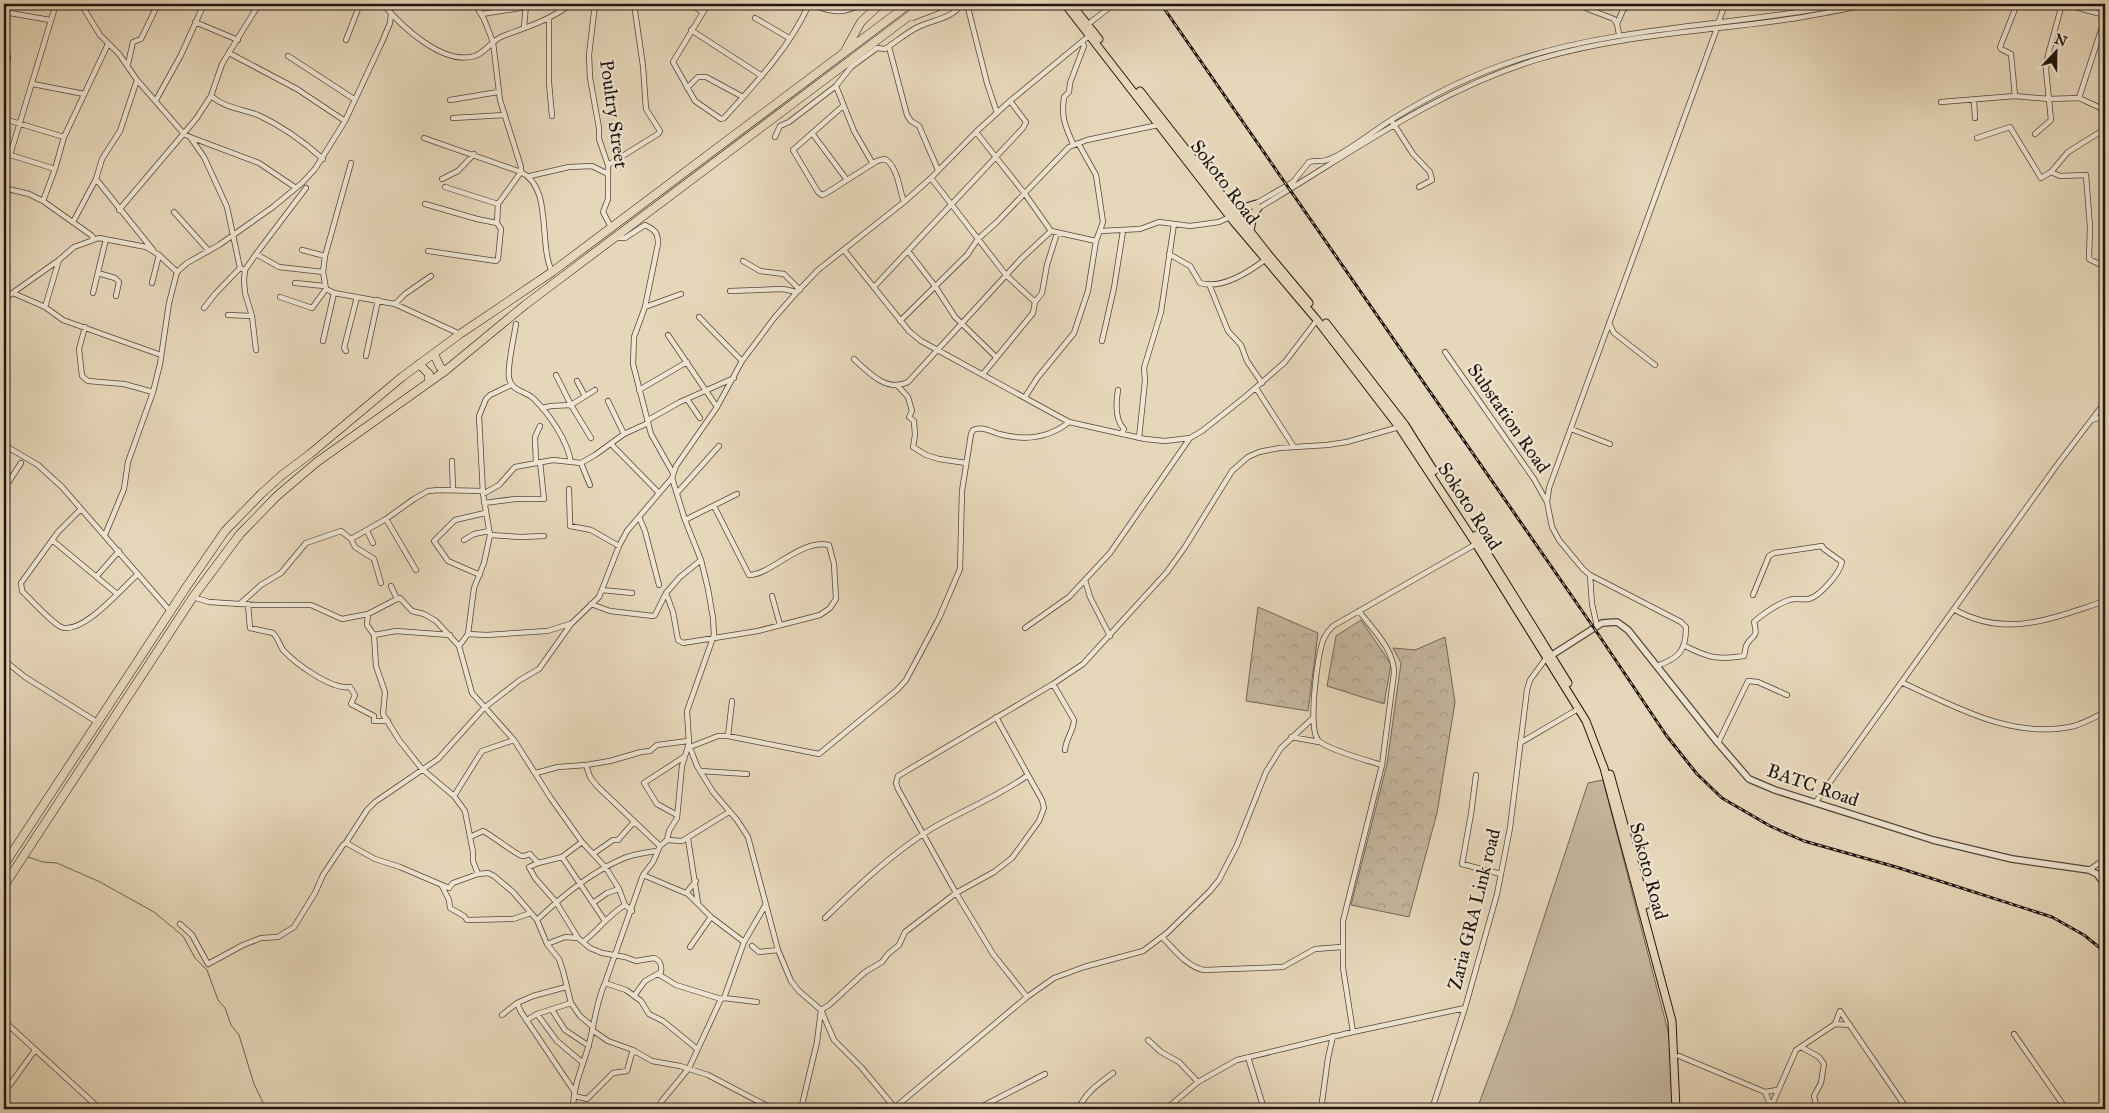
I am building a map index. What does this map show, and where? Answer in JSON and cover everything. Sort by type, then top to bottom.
[{"type":"highway","points":[[841,55],[847,48],[861,22],[880,4]]},
{"type":"highway","points":[[4,865],[170,611],[225,531],[243,512],[282,475],[419,364],[552,272],[909,4]]},
{"type":"highway","points":[[4,886],[193,597],[240,534],[278,494],[317,462],[445,370],[525,305],[925,4]]},
{"type":"highway","points":[[902,21],[944,4]]},
{"type":"highway","points":[[434,354],[440,367],[445,370]]},
{"type":"highway","points":[[419,364],[429,374],[429,382]]},
{"type":"main road","name":"Sokoto Road","points":[[1065,4],[1086,26],[1090,35],[1158,124],[1236,218],[1266,259],[1317,320],[1399,427],[1514,600]]},
{"type":"main road","points":[[1072,4],[1086,26],[1229,204],[1236,218]]},
{"type":"main road","points":[[1229,204],[1246,207],[1257,206],[1250,231]]},
{"type":"main road","name":"Sokoto Road","points":[[1236,218],[1250,231],[1322,318],[1405,426],[1590,721],[1609,768],[1628,832],[1677,1021],[1681,1109]]},
{"type":"main road","name":"Sokoto Road","points":[[1549,656],[1586,721],[1604,768],[1672,1021],[1676,1109]]},
{"type":"street","points":[[10,155],[17,124],[33,84],[56,4]]},
{"type":"street","points":[[82,4],[90,22],[128,64],[137,80],[184,134],[259,163],[296,188]]},
{"type":"street","points":[[128,64],[133,42],[142,39],[158,4]]},
{"type":"street","points":[[156,100],[181,55],[194,22],[204,4]]},
{"type":"street","points":[[245,4],[255,10]]},
{"type":"street","points":[[119,210],[146,176],[184,134],[211,96],[222,64],[260,4]]},
{"type":"street","points":[[346,40],[360,4]]},
{"type":"street","points":[[383,4],[391,14],[428,45],[454,56],[475,56],[501,37],[549,19],[572,4]]},
{"type":"street","points":[[428,251],[496,261],[500,256],[500,229],[497,223],[498,204],[521,172],[498,92],[493,42],[482,14],[475,4]]},
{"type":"street","name":"Poultry Street","points":[[595,4],[589,55],[590,78],[599,128],[599,139],[608,165],[608,200],[603,212],[611,227]]},
{"type":"street","points":[[608,165],[658,134],[660,130],[646,109],[643,66],[634,4]]},
{"type":"street","points":[[689,4],[703,12]]},
{"type":"street","points":[[708,4],[673,62],[698,104],[721,119],[762,76],[810,4],[837,12],[850,10],[860,4]]},
{"type":"street","points":[[775,137],[780,126],[789,122],[836,86],[851,67],[877,48],[885,49],[916,28],[948,16],[962,4]]},
{"type":"street","points":[[968,4],[987,83],[997,113]]},
{"type":"street","points":[[1086,26],[1114,4]]},
{"type":"street","points":[[1575,4],[1608,16],[1617,24],[1620,34]]},
{"type":"street","points":[[1617,24],[1620,14],[1631,4]]},
{"type":"street","points":[[1719,21],[1725,4]]},
{"type":"street","points":[[1100,231],[1140,229],[1155,223],[1190,226],[1236,218],[1392,122],[1424,100],[1481,73],[1545,51],[1620,34],[1845,4]]},
{"type":"street","points":[[1257,206],[1293,182],[1309,162],[1333,158],[1392,122],[1502,72],[1567,51],[1642,38],[1797,18],[1871,4]]},
{"type":"street","points":[[2015,96],[2011,54],[2000,49],[2000,47],[2017,4]]},
{"type":"street","points":[[2035,134],[2051,120],[2046,70],[2048,55],[2062,4],[2105,16],[2079,98]]},
{"type":"street","points":[[482,14],[526,5],[524,28]]},
{"type":"street","points":[[4,12],[50,20]]},
{"type":"street","points":[[105,535],[124,489],[128,462],[154,392],[177,272],[187,263],[209,251],[296,188],[323,158],[345,121],[367,75],[390,23],[391,14]]},
{"type":"street","points":[[755,18],[789,38]]},
{"type":"street","points":[[549,19],[549,83],[552,116]]},
{"type":"street","points":[[390,23],[398,20]]},
{"type":"street","points":[[194,22],[238,40]]},
{"type":"street","points":[[1656,666],[1672,661],[1685,646],[1686,627],[1681,622],[1590,576],[1559,540],[1552,527],[1547,502],[1549,488],[1716,28]]},
{"type":"street","points":[[691,30],[762,76]]},
{"type":"street","points":[[1642,31],[1642,38]]},
{"type":"street","points":[[4,35],[8,58],[4,76]]},
{"type":"street","points":[[180,924],[192,935],[208,964],[260,938],[278,937],[294,928],[315,893],[323,874],[369,808],[390,790],[438,759],[484,708],[520,680],[539,669],[571,624],[599,597],[619,546],[627,531],[673,476],[717,407],[742,361],[775,317],[798,291],[818,270],[904,202],[997,113],[1090,35]]},
{"type":"street","points":[[1026,397],[1038,377],[1074,333],[1088,291],[1096,241],[1103,222],[1096,175],[1064,123],[1062,108],[1064,97],[1069,92],[1070,83],[1084,46],[1082,42]]},
{"type":"street","points":[[43,201],[55,170],[64,137],[108,44]]},
{"type":"street","points":[[889,46],[908,115],[919,126],[938,170]]},
{"type":"street","points":[[229,53],[297,89],[345,121]]},
{"type":"street","points":[[288,56],[354,99]]},
{"type":"street","points":[[687,88],[698,78],[706,77],[743,97]]},
{"type":"street","points":[[73,222],[96,179],[102,159],[120,132],[137,80]]},
{"type":"street","points":[[33,84],[84,94]]},
{"type":"street","points":[[836,86],[854,131],[873,164]]},
{"type":"street","points":[[450,100],[498,92]]},
{"type":"street","points":[[211,96],[239,111],[256,114],[274,123],[323,158]]},
{"type":"street","points":[[1941,102],[1974,101],[2015,96],[2049,99],[2079,98],[2105,110]]},
{"type":"street","points":[[1974,101],[1975,118]]},
{"type":"street","points":[[874,287],[1026,124],[1010,102]]},
{"type":"street","points":[[843,106],[794,147],[793,152],[818,192],[822,195],[825,194],[883,159],[889,162],[897,178],[904,202]]},
{"type":"street","points":[[453,118],[505,116]]},
{"type":"street","points":[[4,119],[64,137]]},
{"type":"street","points":[[1392,122],[1413,154],[1424,164],[1432,176],[1432,180],[1419,187]]},
{"type":"street","points":[[900,321],[967,255],[978,239],[1076,144],[1158,124]]},
{"type":"street","points":[[1977,138],[2010,127],[2012,134],[2041,178],[2051,172],[2068,152],[2105,129]]},
{"type":"street","points":[[812,132],[847,180]]},
{"type":"street","points":[[976,132],[1025,194],[1050,231],[1096,241]]},
{"type":"street","points":[[190,137],[204,156],[228,206],[232,235],[239,255],[240,268],[204,308]]},
{"type":"street","points":[[424,138],[474,154],[530,176],[540,192],[546,253],[552,272]]},
{"type":"street","points":[[4,152],[55,170]]},
{"type":"street","points":[[442,179],[458,171],[474,154]]},
{"type":"street","points":[[280,297],[312,308],[325,288],[323,272],[325,256],[351,163]]},
{"type":"street","points":[[530,176],[569,167],[592,166],[608,174]]},
{"type":"street","points":[[2051,172],[2060,176],[2086,175],[2090,227],[2089,259],[2105,268]]},
{"type":"street","points":[[931,178],[1006,275],[1035,302]]},
{"type":"street","points":[[96,179],[154,252]]},
{"type":"street","points":[[444,187],[498,204]]},
{"type":"street","points":[[4,199],[6,188],[29,194],[43,201],[73,222],[93,237],[92,240]]},
{"type":"street","points":[[256,350],[252,316],[245,293],[246,270],[306,188]]},
{"type":"street","points":[[425,204],[477,220],[497,223]]},
{"type":"street","points":[[174,212],[209,251]]},
{"type":"street","points":[[1139,438],[1145,381],[1144,368],[1161,312],[1174,224]]},
{"type":"street","points":[[615,238],[624,238],[645,225],[658,234],[658,244],[645,307],[634,342],[633,364],[656,446],[673,476],[685,520],[701,560],[713,618],[712,640],[687,711],[689,744],[697,766],[713,792],[737,820],[748,837],[778,950],[794,986],[821,1010],[834,1040],[861,1067],[894,1108],[1027,997],[1054,978],[1084,967],[1143,952],[1162,937],[1210,890],[1223,873],[1237,845],[1266,772],[1281,748],[1313,718]]},
{"type":"street","points":[[854,359],[876,379],[902,385],[908,382],[1006,275],[1050,231]]},
{"type":"street","points":[[1102,341],[1114,288],[1123,231]]},
{"type":"street","points":[[983,374],[1033,313],[1035,302],[1042,293],[1047,265],[1057,233]]},
{"type":"street","points":[[93,293],[106,239]]},
{"type":"street","points":[[4,298],[74,248],[92,240],[106,239],[135,244],[159,255],[177,272]]},
{"type":"street","points":[[302,250],[325,256]]},
{"type":"street","points":[[844,250],[900,321],[921,341],[1069,422],[1139,438],[1165,441],[1190,438],[1202,431],[1262,383],[1291,356],[1317,320]]},
{"type":"street","points":[[908,251],[962,324],[996,357]]},
{"type":"street","points":[[256,254],[279,266],[323,272]]},
{"type":"street","points":[[1169,254],[1190,266],[1200,283],[1209,284],[1220,284],[1246,272],[1266,259]]},
{"type":"street","points":[[152,283],[159,255]]},
{"type":"street","points":[[46,308],[59,260]]},
{"type":"street","points":[[743,261],[769,274],[784,274],[798,291]]},
{"type":"street","points":[[240,268],[246,270]]},
{"type":"street","points":[[98,274],[115,278],[119,282],[116,296]]},
{"type":"street","points":[[395,304],[405,294],[431,276]]},
{"type":"street","points":[[295,282],[325,288],[334,293],[395,304],[460,334]]},
{"type":"street","points":[[1209,284],[1228,331],[1241,345],[1247,361],[1262,383]]},
{"type":"street","points":[[730,291],[783,289],[798,291]]},
{"type":"street","points":[[13,293],[46,308],[63,320],[162,355]]},
{"type":"street","points":[[323,341],[334,293]]},
{"type":"street","points":[[645,307],[681,294]]},
{"type":"street","points":[[346,351],[344,348],[357,297]]},
{"type":"street","points":[[366,356],[378,300]]},
{"type":"street","points":[[228,315],[252,316]]},
{"type":"street","points":[[699,317],[742,361]]},
{"type":"street","points":[[1609,323],[1614,333],[1655,365]]},
{"type":"street","points":[[516,324],[508,376],[511,385],[529,394],[542,408],[568,447],[572,462]]},
{"type":"street","points":[[85,327],[79,349],[82,376],[88,380],[124,384],[154,392]]},
{"type":"street","points":[[1604,337],[1614,333]]},
{"type":"street","points":[[668,334],[717,407]]},
{"type":"street","name":"Substation Road","points":[[1445,352],[1534,479],[1547,502]]},
{"type":"street","points":[[639,390],[687,362]]},
{"type":"street","points":[[556,375],[591,438]]},
{"type":"street","points":[[351,539],[386,520],[428,491],[483,492],[499,485],[515,467],[553,460],[581,463],[624,434],[687,400],[734,378]]},
{"type":"street","points":[[577,382],[585,396]]},
{"type":"street","points":[[896,384],[904,391],[911,406],[912,411],[909,417],[914,421],[915,430],[913,447],[938,459],[966,463]]},
{"type":"street","points":[[460,646],[468,634],[474,588],[484,563],[489,533],[483,492],[479,416],[486,399],[490,395],[511,385]]},
{"type":"street","points":[[1256,388],[1294,447]]},
{"type":"street","points":[[542,408],[571,405],[595,390]]},
{"type":"street","points":[[1118,390],[1117,409],[1121,426],[1124,429],[1121,434]]},
{"type":"street","points":[[687,400],[700,418]]},
{"type":"street","points":[[608,401],[624,434]]},
{"type":"street","points":[[1815,803],[1903,683],[2052,472],[2105,402]]},
{"type":"street","points":[[2092,420],[2105,419]]},
{"type":"street","points":[[536,774],[558,767],[586,766],[650,751],[657,745],[689,744],[718,736],[728,736],[819,754],[901,686],[939,618],[960,569],[962,491],[971,434],[976,429],[984,429],[1013,438],[1026,439],[1044,436],[1057,431],[1069,422]]},
{"type":"street","points":[[484,503],[516,499],[544,499],[534,437],[540,426]]},
{"type":"street","points":[[1027,997],[993,954],[956,893],[898,789],[896,784],[898,776],[1053,684],[1083,664],[1167,572],[1185,547],[1215,496],[1238,464],[1259,452],[1347,442],[1399,427]]},
{"type":"street","points":[[1571,430],[1610,444]]},
{"type":"street","points":[[1025,628],[1069,597],[1110,553],[1190,438]]},
{"type":"street","points":[[611,444],[660,493]]},
{"type":"street","points":[[4,445],[47,471],[170,611]]},
{"type":"street","points":[[677,493],[719,446]]},
{"type":"street","points":[[452,461],[454,490]]},
{"type":"street","points":[[4,488],[21,463]]},
{"type":"street","points":[[581,463],[590,485]]},
{"type":"street","points":[[569,489],[570,527],[591,530],[619,546]]},
{"type":"street","points":[[685,520],[737,494]]},
{"type":"street","points":[[666,593],[673,612],[680,643],[712,640],[820,615],[834,603],[836,599],[834,564],[829,546],[808,548],[793,553],[756,574],[749,575],[714,506]]},
{"type":"street","points":[[81,509],[72,516],[52,540],[20,587],[30,600],[59,627],[70,628],[94,615],[138,574]]},
{"type":"street","points":[[480,575],[448,561],[434,541],[456,520],[485,513]]},
{"type":"street","points":[[639,517],[647,538],[659,585]]},
{"type":"street","points":[[386,520],[416,570]]},
{"type":"street","points":[[241,603],[261,585],[280,573],[306,543],[341,531],[351,539],[356,547],[374,559],[381,584]]},
{"type":"street","points":[[367,531],[373,543]]},
{"type":"street","points":[[464,540],[474,534],[489,533],[521,538],[544,536]]},
{"type":"street","points":[[52,540],[116,593]]},
{"type":"street","points":[[1319,742],[1314,732],[1313,718],[1324,637],[1333,626],[1476,544]]},
{"type":"street","points":[[1685,646],[1708,658],[1728,659],[1744,656],[1747,644],[1755,637],[1754,622],[1756,620],[1770,609],[1788,601],[1809,599],[1818,595],[1836,573],[1842,562],[1824,550],[1822,546],[1774,553],[1769,556],[1753,595]]},
{"type":"street","points":[[97,576],[119,551]]},
{"type":"street","points":[[591,604],[610,611],[653,616],[666,593],[680,577],[701,560]]},
{"type":"street","points":[[1590,576],[1592,604],[1597,626]]},
{"type":"street","points":[[1085,580],[1090,597],[1110,636]]},
{"type":"street","points":[[391,586],[397,598],[403,600],[414,610],[436,621],[460,646],[472,693],[514,740],[550,797],[582,842],[606,868],[619,889],[625,905],[632,911]]},
{"type":"street","points":[[602,590],[632,593]]},
{"type":"street","points":[[772,596],[780,625]]},
{"type":"street","points":[[193,597],[209,602],[311,605],[342,619],[368,614],[397,598]]},
{"type":"street","points":[[1955,610],[1970,618],[1986,623],[2017,625],[2055,617],[2105,601]]},
{"type":"street","points":[[248,604],[250,628],[273,633],[285,652],[322,680],[350,687],[355,695],[351,704],[374,716],[374,721],[388,721]]},
{"type":"street","points":[[1353,1032],[1345,988],[1342,935],[1345,909],[1382,765],[1394,663],[1391,653],[1359,611]]},
{"type":"street","points":[[368,614],[367,625],[374,635],[376,666],[385,692],[384,714],[399,740],[422,769],[454,796],[465,811],[474,852],[473,861],[478,874]]},
{"type":"street","name":"BATC Road","points":[[1549,656],[1597,626],[1612,620],[1621,623],[1718,743],[1749,778],[1775,790],[1933,840],[2012,859],[2089,870]]},
{"type":"street","points":[[468,634],[486,635],[555,630],[571,624]]},
{"type":"street","points":[[374,635],[396,631],[450,635]]},
{"type":"street","name":"Zaria GRA Link road","points":[[1432,1109],[1465,1008],[1498,894],[1510,828],[1527,690],[1530,680],[1549,656]]},
{"type":"street","points":[[4,660],[25,677],[97,722]]},
{"type":"street","points":[[1718,743],[1748,681],[1758,682],[1787,695]]},
{"type":"street","points":[[1903,683],[1982,719],[2000,724],[2059,728],[2076,725],[2105,712]]},
{"type":"street","points":[[1053,684],[1074,720],[1067,738],[1065,750]]},
{"type":"street","points":[[728,736],[732,700]]},
{"type":"street","points":[[1520,743],[1578,709]]},
{"type":"street","points":[[821,1010],[865,972],[882,962],[899,945],[905,932],[956,893],[994,872],[1012,858],[1039,821],[1044,808],[1042,800],[996,717]]},
{"type":"street","points":[[1292,737],[1319,742],[1382,765]]},
{"type":"street","points":[[454,796],[482,751],[514,740]]},
{"type":"street","points":[[573,1109],[574,1094],[593,1029],[600,994],[606,983],[614,955],[632,911],[643,875],[653,862],[656,851],[667,840],[677,815],[684,757],[689,744]]},
{"type":"street","points":[[677,815],[658,804],[644,784],[684,757]]},
{"type":"street","points":[[586,766],[592,780],[660,846]]},
{"type":"street","points":[[701,771],[747,774]]},
{"type":"street","points":[[826,918],[876,869],[923,834],[1028,775]]},
{"type":"street","points":[[1476,775],[1462,864],[1501,874]]},
{"type":"street","points":[[667,840],[676,842],[688,839],[729,812]]},
{"type":"street","points":[[593,854],[613,840],[618,840],[633,823],[636,824]]},
{"type":"street","points":[[470,835],[483,831],[521,856],[530,854],[538,863]]},
{"type":"street","points":[[688,839],[698,903]]},
{"type":"street","points":[[347,842],[375,859],[400,867],[449,888],[453,883],[478,874],[488,873],[494,876],[513,892],[537,920],[547,944],[562,965],[570,1003],[593,1029],[612,1043],[636,1052],[657,1063],[689,1068],[727,1084],[773,1109]]},
{"type":"street","points":[[582,842],[562,857],[529,867],[535,878],[556,902],[578,938],[594,950],[636,961],[656,958],[661,967],[661,972],[645,981],[634,996]]},
{"type":"street","points":[[537,920],[556,902],[579,885],[623,858],[656,851]]},
{"type":"street","points":[[562,857],[579,885],[605,921]]},
{"type":"street","points":[[2105,859],[2089,870],[2100,877],[2105,885]]},
{"type":"street","points":[[643,875],[686,893],[711,917],[744,942]]},
{"type":"street","points":[[686,893],[696,881]]},
{"type":"street","points":[[442,886],[449,900],[450,908],[464,916],[467,920],[513,919],[531,913]]},
{"type":"street","points":[[593,903],[607,893],[619,889]]},
{"type":"street","points":[[658,1109],[661,1102],[689,1068],[696,1048],[722,998],[744,942],[766,904]]},
{"type":"street","points":[[584,942],[612,913],[625,905]]},
{"type":"street","points":[[690,947],[711,917]]},
{"type":"street","points":[[547,944],[565,937],[578,938]]},
{"type":"street","points":[[1162,937],[1183,958],[1195,967],[1204,970],[1284,967],[1315,948],[1342,947]]},
{"type":"street","points":[[752,946],[760,952],[778,950]]},
{"type":"street","points":[[658,974],[676,985],[722,998],[757,1002]]},
{"type":"street","points":[[606,983],[624,989],[634,996],[644,1004],[649,1014],[668,1025],[696,1048]]},
{"type":"street","points":[[502,1015],[517,1002],[566,987]]},
{"type":"street","points":[[517,1002],[521,1012],[528,1020],[574,1094],[587,1099],[613,1073],[627,1071],[632,1053],[636,1052]]},
{"type":"street","points":[[528,1020],[537,1014],[570,1003]]},
{"type":"street","points":[[1166,1109],[1198,1082],[1227,1064],[1333,1036],[1465,1008]]},
{"type":"street","points":[[552,1010],[565,1030],[588,1046]]},
{"type":"street","points":[[800,1109],[817,1042],[821,1010]]},
{"type":"street","points":[[1770,1108],[1796,1050],[1835,1024],[1840,1011],[1907,1109]]},
{"type":"street","points":[[537,1014],[557,1041],[584,1063]]},
{"type":"street","points":[[4,1022],[100,1109]]},
{"type":"street","points":[[1835,1024],[1850,1025]]},
{"type":"street","points":[[2014,1034],[2066,1109]]},
{"type":"street","points":[[1321,1109],[1333,1036]]},
{"type":"street","points":[[1148,1040],[1161,1052],[1179,1062],[1198,1082]]},
{"type":"street","points":[[1801,1046],[1819,1057],[1824,1064],[1821,1083],[1814,1096],[1817,1109]]},
{"type":"street","points":[[4,1093],[35,1050]]},
{"type":"street","points":[[1679,1056],[1764,1092],[1777,1090]]},
{"type":"street","points":[[1248,1057],[1264,1109]]},
{"type":"street","points":[[1079,1109],[1092,1088],[1113,1073]]},
{"type":"street","points":[[977,1109],[1045,1074]]},
{"type":"street","points":[[1764,1092],[1770,1108]]},
{"type":"street","points":[[1172,1104],[1174,1109]]},
{"type":"green space","points":[[1258,607],[1318,633],[1308,711],[1246,701]]},
{"type":"green space","points":[[1361,620],[1391,664],[1384,704],[1327,686],[1336,636]]},
{"type":"green space","points":[[1445,637],[1455,702],[1437,813],[1409,917],[1351,905],[1387,764],[1401,663],[1393,648],[1415,650]]},
{"type":"green space","points":[[1603,780],[1670,1039],[1672,1109],[1477,1109],[1513,1012],[1588,783]]},
{"type":"waterway","points":[[4,849],[10,851]]},
{"type":"waterway","points":[[28,857],[43,862],[57,863],[100,882],[154,912],[183,936],[195,958],[207,970],[218,1000],[225,1008],[231,1025],[239,1035],[254,1084],[266,1109]]},
{"type":"railway","points":[[1161,4],[1594,628],[1666,735],[1697,774],[1722,798],[1770,826],[1804,841],[1896,867],[2052,917],[2084,935],[2105,952]]}]
